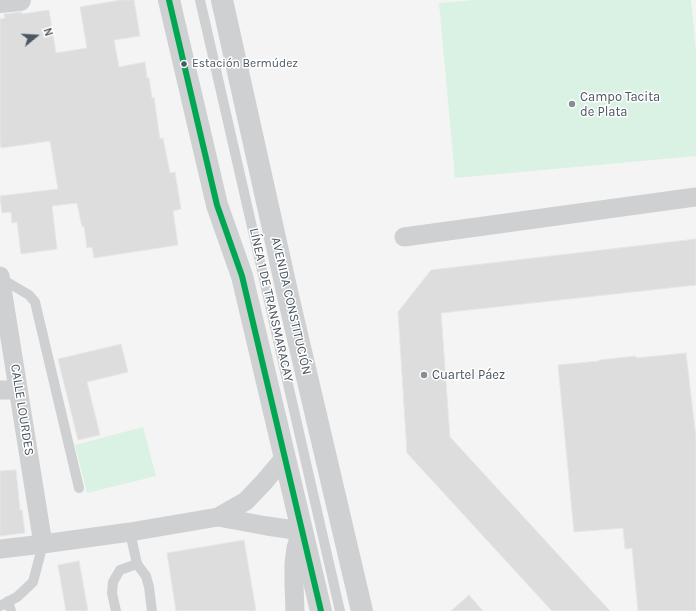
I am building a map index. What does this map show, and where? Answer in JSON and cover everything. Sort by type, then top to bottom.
[{"type":"street","points":[[0,2],[20,0]]},
{"type":"street","points":[[169,0],[217,205],[242,276],[285,457],[301,532],[321,611]]},
{"type":"street","name":"AVENIDA CONSTITUCIÓN","points":[[222,0],[288,296],[362,611]]},
{"type":"street","points":[[404,237],[696,197]]},
{"type":"street","name":"CALLE LOURDES","points":[[0,277],[9,390],[43,544]]},
{"type":"street","points":[[0,549],[130,532],[218,516],[246,501],[285,457]]},
{"type":"street","points":[[218,516],[301,532]]},
{"type":"street","points":[[295,611],[294,564],[296,548],[301,532]]},
{"type":"lane","name":"LÍNEA 1 DE TRANSMARACAY","points":[[200,0],[340,611]]},
{"type":"lane","points":[[0,277],[29,295],[35,302],[79,488]]},
{"type":"lane","points":[[130,532],[137,564],[146,576],[152,611]]},
{"type":"lane","points":[[6,606],[33,582],[43,544]]},
{"type":"lane","points":[[116,611],[112,593],[113,582],[120,570],[137,564]]},
{"type":"green space","name":"Campo Tacita de Plata","points":[[473,0],[691,0],[696,51],[696,156],[455,178],[439,3]]},
{"type":"green space","points":[[143,427],[156,476],[87,493],[75,445]]},
{"type":"building","points":[[121,0],[134,0],[140,36],[114,40],[119,67],[145,62],[152,98],[154,98],[160,139],[163,138],[170,173],[175,172],[181,209],[173,211],[178,245],[94,258],[92,247],[87,248],[84,226],[82,227],[77,203],[52,206],[57,249],[21,254],[17,222],[12,223],[11,212],[2,213],[0,196],[58,189],[50,141],[1,148],[0,19],[5,18],[4,14],[22,12],[22,14],[49,10],[56,53],[87,48],[80,7]]},
{"type":"building","name":"Cuartel Páez","points":[[696,239],[696,285],[441,313],[450,437],[610,611],[552,611],[407,453],[398,312],[431,270]]},
{"type":"building","points":[[121,344],[128,372],[87,382],[100,435],[78,440],[58,359]]},
{"type":"building","points":[[686,353],[696,438],[696,611],[638,611],[632,548],[625,549],[623,528],[574,532],[558,365],[636,356],[636,358]]},
{"type":"building","points":[[16,470],[20,510],[22,510],[25,533],[0,536],[0,471]]},
{"type":"building","points":[[244,540],[256,611],[176,611],[167,553]]},
{"type":"building","points":[[79,561],[88,611],[66,611],[58,565]]},
{"type":"building","points":[[469,595],[483,611],[451,611]]},
{"type":"transit line","points":[[169,0],[217,205],[242,276],[321,611]]},
{"type":"place","name":"Estación Bermúdez","points":[[184,64]]},
{"type":"place","name":"Campo Tacita de Plata","points":[[572,104]]},
{"type":"place","name":"Cuartel Páez","points":[[424,375]]}]
